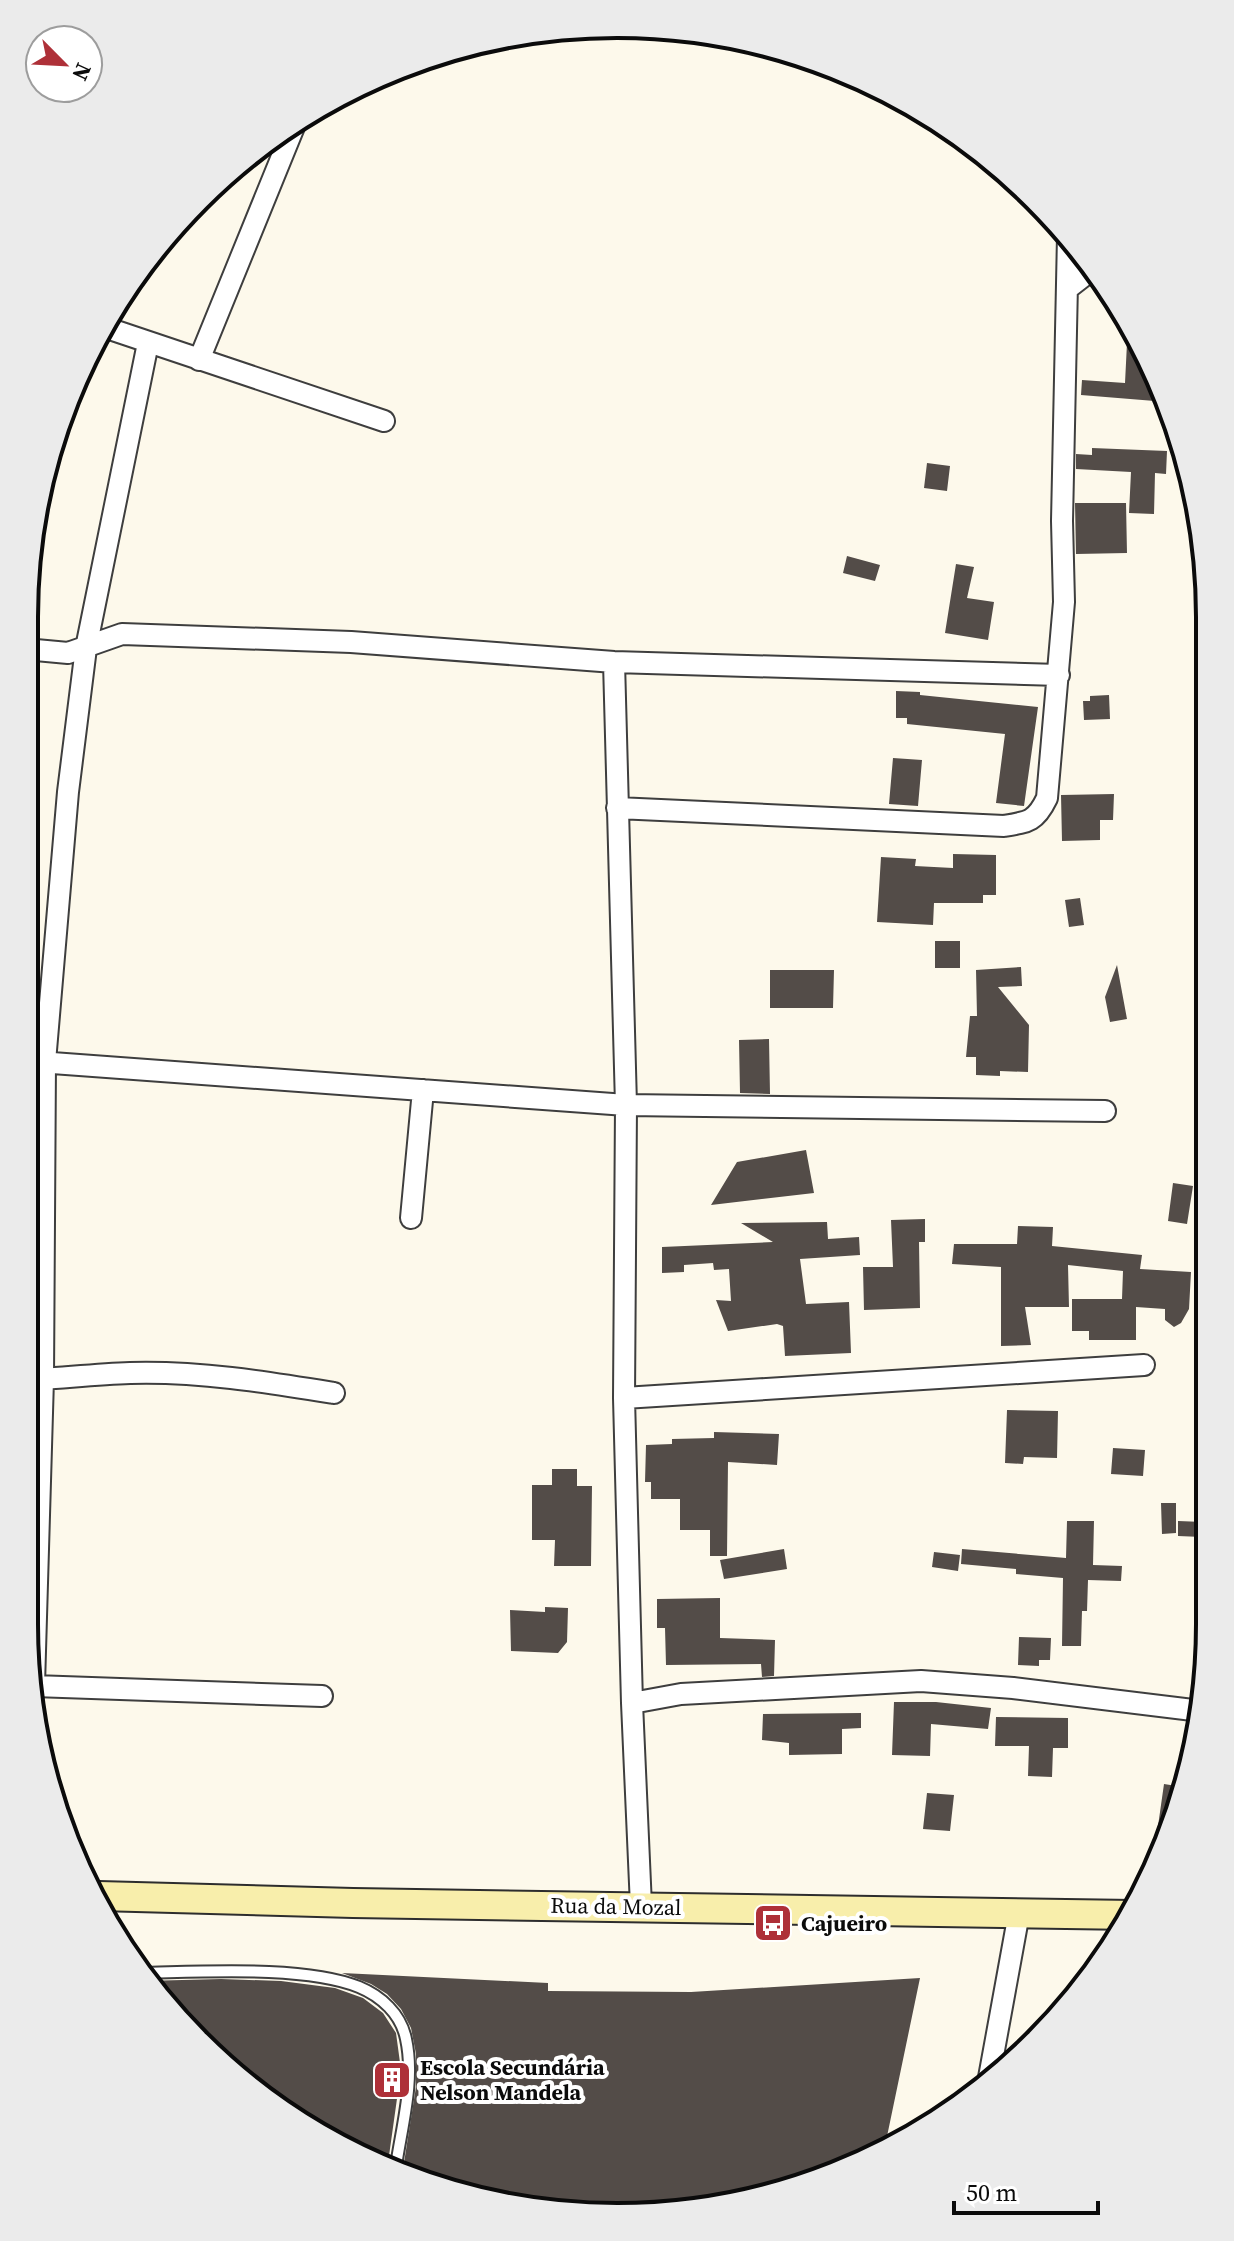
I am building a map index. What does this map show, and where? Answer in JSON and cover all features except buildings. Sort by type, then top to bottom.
[{"type":"main road","name":"Rua da Mozal","points":[[107,1896],[1118,1915]]},
{"type":"street","points":[[199,360],[288,141]]},
{"type":"street","points":[[617,808],[1004,826],[1024,823],[1039,814],[1047,798],[1064,602],[1062,521],[1068,255]]},
{"type":"street","points":[[1067,289],[1084,276]]},
{"type":"street","points":[[114,331],[384,421]]},
{"type":"street","points":[[38,1037],[86,648],[148,343]]},
{"type":"street","points":[[38,651],[68,653],[122,634],[351,642],[614,662],[1059,675]]},
{"type":"street","points":[[614,662],[626,1105],[624,1398],[641,1906]]},
{"type":"street","points":[[38,1062],[626,1105],[1105,1111]]},
{"type":"street","points":[[411,1218],[423,1090]]},
{"type":"street","points":[[38,1181],[43,1379],[38,1549]]},
{"type":"street","points":[[624,1398],[1144,1365]]},
{"type":"street","points":[[43,1379],[131,1373],[183,1374],[247,1379],[334,1393]]},
{"type":"street","points":[[632,1703],[681,1694],[921,1681],[982,1684],[1189,1710]]},
{"type":"street","points":[[41,1685],[322,1696]]},
{"type":"street","points":[[991,2065],[1019,1913]]},
{"type":"lane","points":[[156,1973],[306,1974],[358,1986],[384,2001],[396,2016],[406,2037],[409,2074],[397,2160]]},
{"type":"place","name":"Cajueiro","points":[[773,1923]]},
{"type":"place","name":"Escola Secundária Nelson Mandela","points":[[392,2080]]}]
